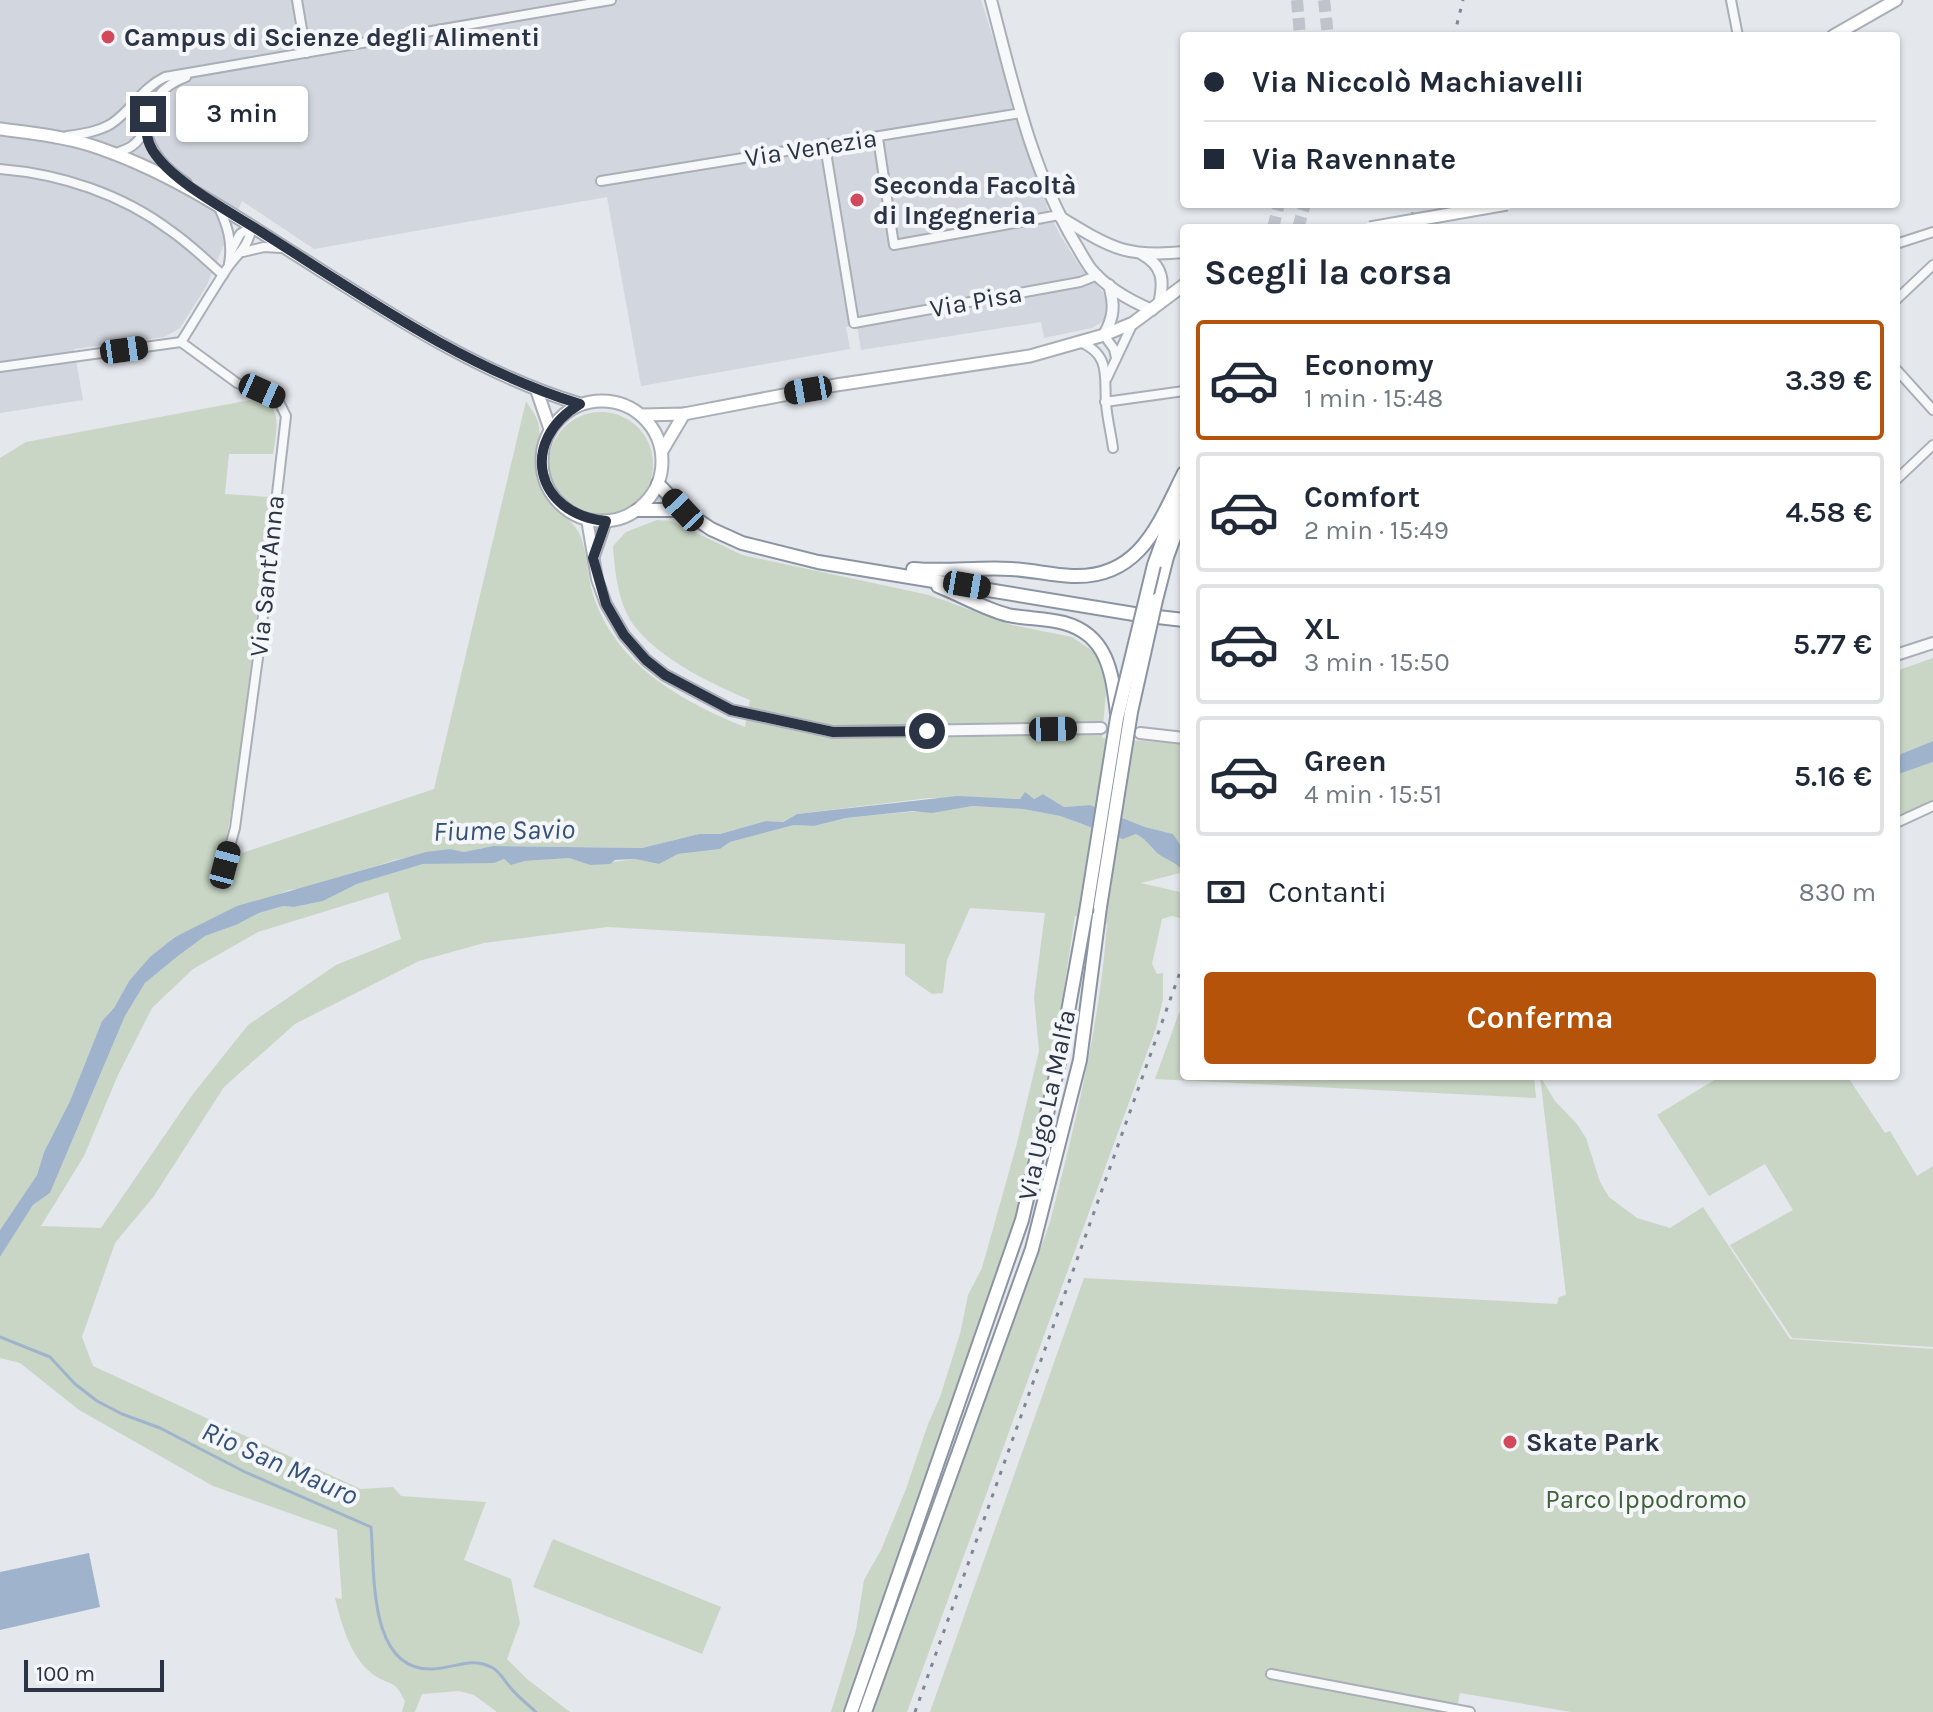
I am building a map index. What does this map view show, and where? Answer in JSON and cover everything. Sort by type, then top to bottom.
[{"type":"highway","points":[[818,562],[942,571],[1011,569],[1073,576],[1097,575],[1122,566],[1144,546],[1153,535],[1180,481]]},
{"type":"highway","points":[[658,484],[683,510],[711,529],[742,543],[818,562],[1180,620]]},
{"type":"highway","name":"Via Ugo La Malfa","points":[[851,1712],[1022,1220],[1058,1067],[1117,718],[1154,565],[1180,494]]},
{"type":"highway","points":[[638,510],[683,510]]},
{"type":"highway","name":"Via Ugo La Malfa","points":[[865,1712],[1032,1249],[1080,1060],[1131,712],[1167,557],[1180,521]]},
{"type":"highway","points":[[1156,600],[1180,543]]},
{"type":"highway","points":[[909,575],[990,609],[1008,615],[1062,622],[1093,637],[1105,655],[1117,718]]},
{"type":"main road","points":[[1840,32],[1896,0]]},
{"type":"main road","points":[[0,129],[60,137],[115,154],[166,175],[214,201],[460,353],[537,391],[580,404]]},
{"type":"main road","points":[[1393,224],[1484,208]]},
{"type":"main road","points":[[642,415],[684,414],[836,385],[1030,356],[1104,335],[1133,323],[1180,288]]},
{"type":"main road","points":[[537,391],[550,429]]},
{"type":"main road","points":[[595,400],[630,407],[642,415],[655,430],[662,451],[663,467],[650,498],[625,517],[606,521],[587,519],[566,509],[553,495],[544,478],[543,451],[550,429],[564,414],[580,404],[595,400]]},
{"type":"main road","points":[[662,451],[684,414]]},
{"type":"street","points":[[297,0],[306,53]]},
{"type":"street","points":[[60,137],[85,134],[110,125],[145,89],[165,77],[611,0]]},
{"type":"street","points":[[991,0],[1021,113],[1045,185],[1059,215],[1092,270],[1109,285],[1156,307],[1162,277],[1158,266],[1140,254]]},
{"type":"street","points":[[1731,0],[1737,32]]},
{"type":"street","points":[[115,154],[132,146],[145,127],[152,103],[161,92],[174,82],[204,71]]},
{"type":"street","name":"Via Venezia","points":[[601,181],[1021,113]]},
{"type":"street","points":[[145,127],[151,149],[160,161],[214,201],[230,234],[232,250]]},
{"type":"street","points":[[878,138],[894,245],[1059,215],[1101,242],[1129,253],[1180,252]]},
{"type":"street","name":"Via Pisa","points":[[825,146],[854,323],[1080,282],[1098,275]]},
{"type":"street","points":[[0,169],[72,182],[132,205],[173,232],[223,275]]},
{"type":"street","points":[[229,265],[240,234],[252,226]]},
{"type":"street","points":[[0,367],[181,342],[229,265],[242,252],[252,226]]},
{"type":"street","points":[[1900,243],[1933,232]]},
{"type":"street","points":[[242,252],[264,247],[289,250]]},
{"type":"street","points":[[1900,296],[1933,265]]},
{"type":"street","points":[[1109,285],[1113,314],[1104,335],[1114,349],[1116,359]]},
{"type":"street","points":[[1113,448],[1105,402],[1107,378],[1133,323]]},
{"type":"street","name":"Via Sant'Anna","points":[[181,342],[237,383],[277,398],[286,416],[235,828],[225,865]]},
{"type":"street","points":[[1080,342],[1097,354],[1107,378]]},
{"type":"street","points":[[1900,373],[1933,410]]},
{"type":"street","points":[[1105,402],[1180,392]]},
{"type":"street","points":[[1900,476],[1933,445]]},
{"type":"street","points":[[587,519],[593,558],[606,604],[624,635],[646,660],[665,675],[731,710],[833,732],[1101,728]]},
{"type":"street","points":[[593,558],[606,521]]},
{"type":"street","points":[[1900,654],[1933,643]]},
{"type":"street","points":[[1140,733],[1180,738]]},
{"type":"street","points":[[1900,821],[1933,806]]},
{"type":"street","points":[[1271,1674],[1465,1711]]},
{"type":"shaded area","points":[[0,0],[981,0],[1048,210],[1081,268],[1102,291],[1107,300],[1106,312],[1103,321],[1092,328],[1044,338],[1041,322],[861,350],[857,325],[846,327],[850,349],[641,386],[607,197],[314,249],[242,201],[207,285],[180,328],[164,337],[74,349],[83,400],[0,413]]},
{"type":"green space","points":[[262,398],[273,409],[276,430],[273,454],[229,454],[225,494],[270,497],[239,768],[226,840],[242,853],[434,789],[526,401],[538,422],[538,475],[542,491],[580,535],[593,595],[617,642],[654,678],[697,705],[745,727],[750,700],[704,679],[660,651],[636,628],[625,610],[616,578],[613,546],[626,532],[657,520],[672,521],[742,555],[929,595],[1012,625],[1072,637],[1097,654],[1107,681],[1102,738],[1180,744],[1180,845],[1172,834],[1145,827],[1090,805],[1064,807],[1043,794],[1034,799],[929,798],[797,814],[782,822],[766,821],[720,834],[699,834],[642,848],[493,846],[464,852],[450,849],[395,860],[306,888],[289,890],[174,937],[129,981],[114,1008],[102,1021],[70,1101],[44,1152],[37,1175],[0,1230],[0,458],[26,442]]},
{"type":"green space","points":[[601,412],[621,416],[644,435],[653,464],[649,484],[630,507],[601,516],[581,512],[558,493],[549,464],[553,444],[572,421]]},
{"type":"green space","points":[[1933,658],[1933,741],[1900,754],[1900,670]]},
{"type":"green space","points":[[1933,762],[1933,803],[1900,817],[1900,774]]},
{"type":"green space","points":[[972,806],[1023,809],[1060,816],[1084,825],[1136,834],[1145,838],[1154,851],[1175,861],[1180,867],[1180,873],[1141,883],[1180,892],[1180,918],[1172,916],[1162,919],[1152,964],[1157,974],[1163,973],[1163,999],[1156,1028],[907,1712],[873,1712],[1050,1222],[1092,1037],[1107,924],[1075,916],[1054,1055],[1018,1215],[842,1712],[831,1712],[856,1630],[864,1580],[881,1550],[940,1397],[960,1334],[968,1295],[982,1268],[1017,1143],[1039,1051],[1034,997],[1045,913],[970,908],[947,960],[943,993],[932,994],[905,975],[905,944],[607,927],[484,943],[419,961],[295,1024],[224,1087],[154,1196],[115,1243],[82,1337],[93,1366],[361,1489],[393,1487],[401,1496],[486,1502],[464,1560],[511,1579],[520,1623],[507,1659],[527,1679],[570,1712],[497,1712],[474,1695],[459,1691],[422,1694],[415,1712],[402,1712],[405,1701],[399,1690],[360,1662],[345,1631],[335,1598],[342,1599],[337,1530],[213,1486],[79,1410],[20,1363],[0,1358],[0,1257],[33,1205],[50,1193],[125,1016],[145,983],[205,936],[259,913],[283,906],[323,901],[357,884],[423,864],[504,859],[511,865],[569,858],[590,865],[635,859],[659,864],[678,854],[720,849],[730,842],[794,825],[814,826],[846,818]],"holes":[[[388,892],[401,939],[336,965],[248,1025],[193,1094],[101,1228],[41,1226],[84,1156],[118,1075],[152,1008],[193,969],[258,932]]]},
{"type":"green space","points":[[1180,1010],[1180,1080],[1534,1080],[1536,1098],[1155,1079]]},
{"type":"green space","name":"Parco Ippodromo","points":[[1540,1080],[1586,1138],[1600,1182],[1609,1197],[1637,1218],[1670,1228],[1703,1207],[1790,1339],[1933,1349],[1933,1712],[1571,1712],[1460,1693],[1456,1712],[930,1712],[1084,1278],[1557,1304],[1559,1297],[1566,1295]]},
{"type":"green space","points":[[1714,1080],[1850,1080],[1885,1133],[1890,1131],[1917,1176],[1933,1166],[1933,1347],[1792,1338],[1730,1245],[1793,1210],[1765,1164],[1709,1196],[1657,1115]]},
{"type":"green space","points":[[553,1539],[721,1607],[702,1654],[533,1587]]},
{"type":"water","points":[[1933,741],[1933,762],[1900,774],[1900,754]]},
{"type":"water","points":[[1025,792],[1034,799],[1043,794],[1064,807],[1090,805],[1145,827],[1173,834],[1180,844],[1180,868],[1136,834],[1123,839],[1060,816],[1023,809],[972,806],[932,813],[913,811],[846,818],[814,826],[794,825],[730,842],[720,849],[678,854],[659,864],[635,859],[590,865],[569,858],[511,865],[504,859],[494,863],[423,864],[357,884],[323,901],[283,906],[259,913],[205,936],[145,983],[125,1016],[50,1193],[33,1205],[0,1257],[0,1230],[37,1175],[44,1152],[70,1101],[102,1021],[114,1008],[129,981],[150,957],[175,937],[237,906],[426,852],[450,849],[464,852],[493,846],[642,848],[699,834],[720,834],[766,821],[783,822],[797,814],[957,796],[1020,799]]},
{"type":"water","points":[[89,1553],[100,1607],[0,1630],[0,1572]]},
{"type":"waterway","name":"Rio San Mauro","points":[[0,1337],[50,1357],[75,1384],[97,1401],[122,1414],[160,1428],[245,1472],[371,1527],[379,1615],[385,1637],[396,1654],[412,1666],[433,1669],[478,1663],[493,1668],[536,1712]]},
{"type":"tunnel","points":[[1297,0],[1300,32]]},
{"type":"tunnel","points":[[1324,0],[1328,32]]},
{"type":"tunnel","points":[[1274,224],[1278,208]]},
{"type":"tunnel","points":[[1299,224],[1304,208]]},
{"type":"railway","points":[[1455,32],[1463,0]]},
{"type":"railway","points":[[1410,224],[1414,208]]},
{"type":"railway","points":[[915,1712],[1180,972]]},
{"type":"place","name":"Campus di Scienze degli Alimenti","points":[[108,37]]},
{"type":"place","name":"Seconda Facoltà di Ingegneria","points":[[857,200]]},
{"type":"place","name":"Skate Park","points":[[1510,1442]]},
{"type":"route","points":[[148,114],[145,127],[151,149],[183,181],[289,250],[460,353],[537,391],[580,404],[564,414],[550,429],[543,451],[544,478],[553,495],[566,509],[587,519],[606,521],[593,558],[597,579],[606,604],[624,635],[646,660],[665,675],[731,710],[833,732],[927,731]]},
{"type":"water label","name":"Fiume Savio","points":[[504,830]]}]
